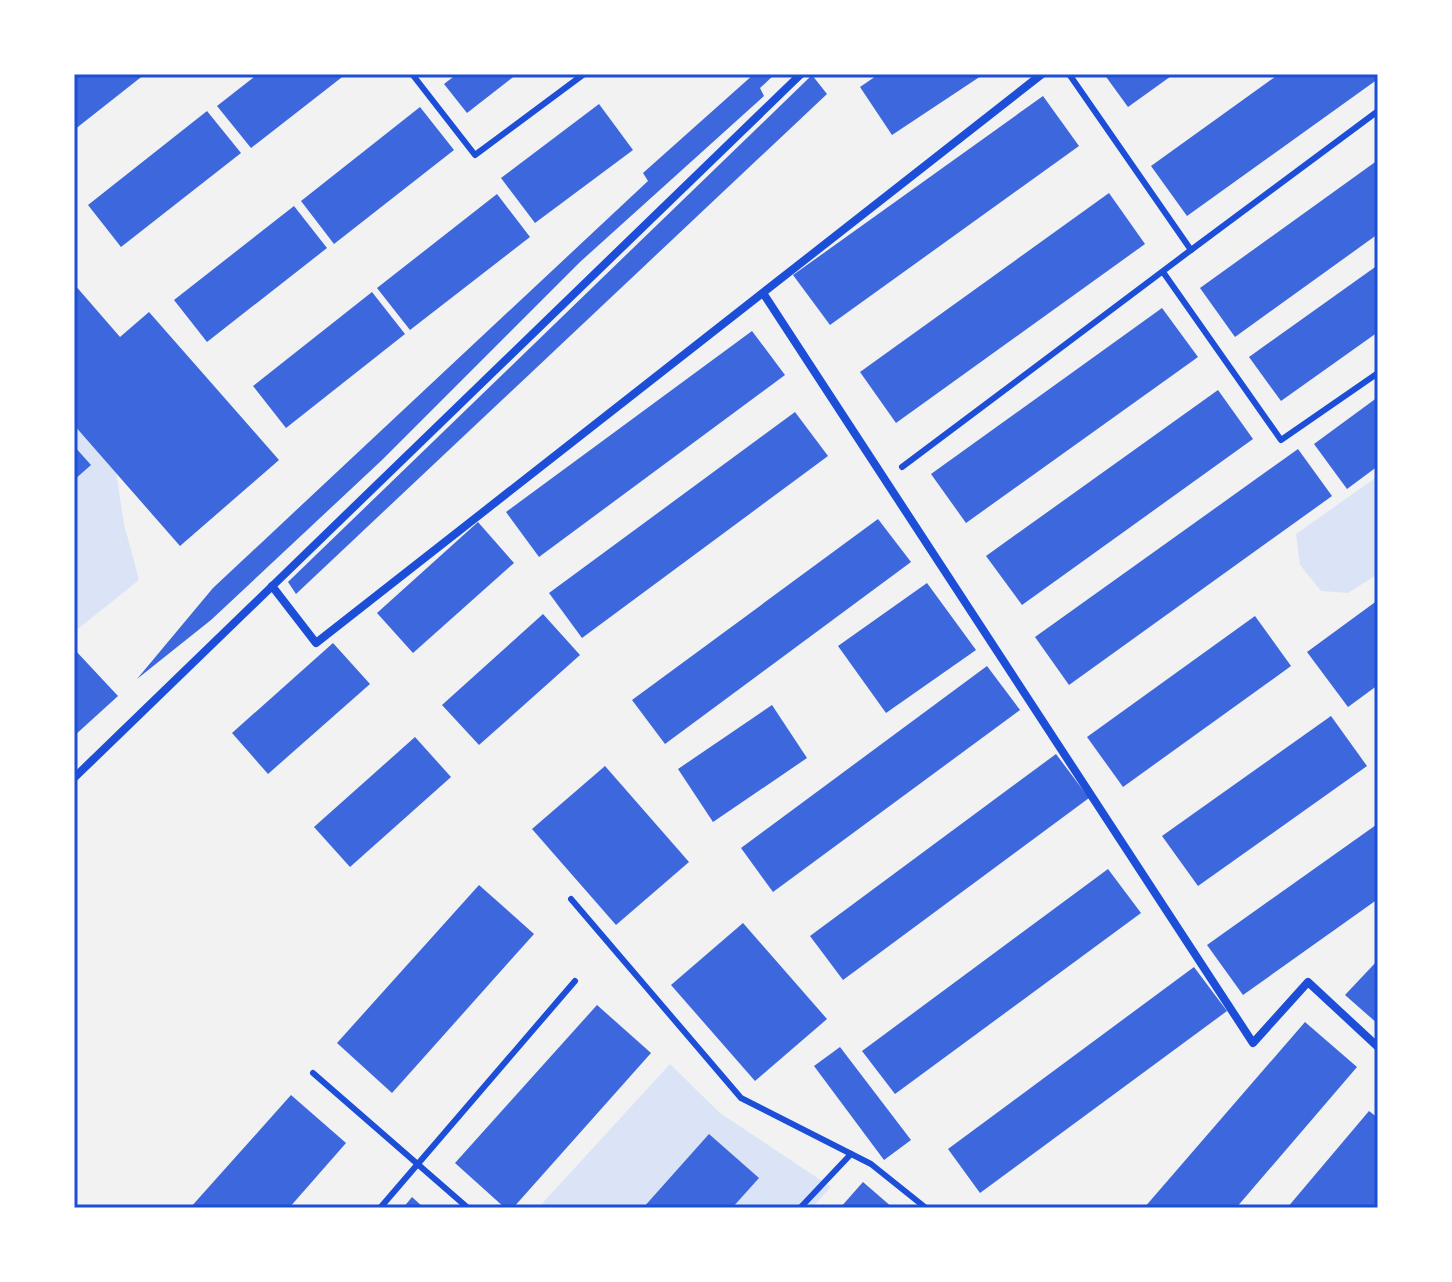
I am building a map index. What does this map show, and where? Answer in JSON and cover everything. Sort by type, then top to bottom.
[{"type":"street","points":[[74,778],[801,74]]},
{"type":"street","points":[[272,586],[316,643],[1042,74]]},
{"type":"street","points":[[763,293],[1253,1043],[1308,982],[1378,1047]]},
{"type":"lane","points":[[412,74],[475,155],[584,74]]},
{"type":"lane","points":[[1069,74],[1191,250]]},
{"type":"lane","points":[[902,467],[1378,111]]},
{"type":"lane","points":[[1163,272],[1281,440],[1378,373]]},
{"type":"lane","points":[[571,899],[741,1098],[871,1164],[926,1208]]},
{"type":"lane","points":[[380,1208],[575,981]]},
{"type":"lane","points":[[313,1073],[468,1208]]},
{"type":"lane","points":[[800,1208],[851,1154]]},
{"type":"shaded area","points":[[74,384],[109,425],[124,524],[139,580],[74,632]]},
{"type":"shaded area","points":[[1378,476],[1378,574],[1348,593],[1321,591],[1300,565],[1296,534]]},
{"type":"shaded area","points":[[670,1064],[720,1113],[831,1187],[812,1208],[538,1208]]},
{"type":"building","points":[[74,74],[145,74],[74,130]]},
{"type":"building","points":[[258,74],[346,74],[251,148],[217,106]]},
{"type":"building","points":[[457,74],[517,74],[467,113],[444,84]]},
{"type":"building","points":[[754,74],[775,74],[760,88],[764,96],[580,262],[382,460],[211,620],[137,679],[213,588],[648,181],[643,173]]},
{"type":"building","points":[[879,74],[984,74],[892,135],[860,87]]},
{"type":"building","points":[[1104,74],[1174,74],[1128,107]]},
{"type":"building","points":[[1279,74],[1378,74],[1378,79],[1187,216],[1151,166]]},
{"type":"building","points":[[812,75],[827,94],[296,594],[288,582]]},
{"type":"building","points":[[1043,96],[1079,146],[830,325],[793,275]]},
{"type":"building","points":[[599,104],[633,150],[535,223],[501,178]]},
{"type":"building","points":[[420,107],[454,150],[334,244],[301,201]]},
{"type":"building","points":[[207,111],[241,153],[121,247],[88,205]]},
{"type":"building","points":[[1378,160],[1378,234],[1235,337],[1200,288]]},
{"type":"building","points":[[1109,193],[1145,244],[896,423],[860,372]]},
{"type":"building","points":[[497,194],[530,237],[410,330],[377,288]]},
{"type":"building","points":[[294,206],[327,248],[207,342],[174,300]]},
{"type":"building","points":[[1378,265],[1378,332],[1281,401],[1249,357]]},
{"type":"building","points":[[74,284],[120,337],[149,312],[279,460],[180,546],[74,425]]},
{"type":"building","points":[[372,292],[405,334],[286,428],[253,386]]},
{"type":"building","points":[[1162,308],[1198,357],[966,523],[931,474]]},
{"type":"building","points":[[752,331],[785,375],[539,557],[506,512]]},
{"type":"building","points":[[1218,390],[1253,439],[1022,605],[986,556]]},
{"type":"building","points":[[1378,397],[1378,466],[1347,489],[1314,444]]},
{"type":"building","points":[[795,412],[828,456],[582,638],[549,593]]},
{"type":"building","points":[[74,446],[91,465],[74,480]]},
{"type":"building","points":[[1298,449],[1332,496],[1069,685],[1035,637]]},
{"type":"building","points":[[878,519],[911,562],[665,744],[632,700]]},
{"type":"building","points":[[478,522],[514,563],[413,653],[377,613]]},
{"type":"building","points":[[927,583],[976,650],[886,713],[838,646]]},
{"type":"building","points":[[1378,600],[1378,685],[1348,707],[1307,652]]},
{"type":"building","points":[[543,614],[580,655],[479,745],[442,705]]},
{"type":"building","points":[[1255,616],[1291,666],[1123,787],[1087,737]]},
{"type":"building","points":[[333,643],[370,684],[268,774],[232,733]]},
{"type":"building","points":[[74,649],[118,696],[74,736]]},
{"type":"building","points":[[987,666],[1020,710],[773,892],[741,848]]},
{"type":"building","points":[[772,705],[807,758],[713,822],[678,769]]},
{"type":"building","points":[[1331,716],[1367,766],[1198,886],[1162,836]]},
{"type":"building","points":[[415,737],[451,777],[350,867],[314,827]]},
{"type":"building","points":[[1056,754],[1089,798],[843,980],[810,936]]},
{"type":"building","points":[[605,766],[689,862],[616,925],[532,829]]},
{"type":"building","points":[[1376,825],[1378,899],[1243,995],[1207,945]]},
{"type":"building","points":[[1108,869],[1141,913],[895,1094],[862,1051]]},
{"type":"building","points":[[479,885],[534,934],[392,1093],[337,1043]]},
{"type":"building","points":[[743,923],[827,1019],[755,1081],[671,985]]},
{"type":"building","points":[[1378,960],[1378,1024],[1345,995]]},
{"type":"building","points":[[1194,967],[1227,1011],[980,1193],[948,1149]]},
{"type":"building","points":[[597,1005],[651,1053],[513,1208],[505,1208],[455,1163]]},
{"type":"building","points":[[1305,1022],[1357,1067],[1236,1208],[1144,1208]]},
{"type":"building","points":[[840,1047],[911,1140],[884,1160],[814,1066]]},
{"type":"building","points":[[291,1095],[346,1143],[289,1208],[190,1208]]},
{"type":"building","points":[[1369,1111],[1378,1118],[1378,1204],[1375,1208],[1287,1208]]},
{"type":"building","points":[[709,1134],[759,1178],[732,1208],[643,1208]]},
{"type":"building","points":[[863,1182],[893,1208],[840,1208]]},
{"type":"building","points":[[412,1197],[424,1208],[403,1208]]}]
